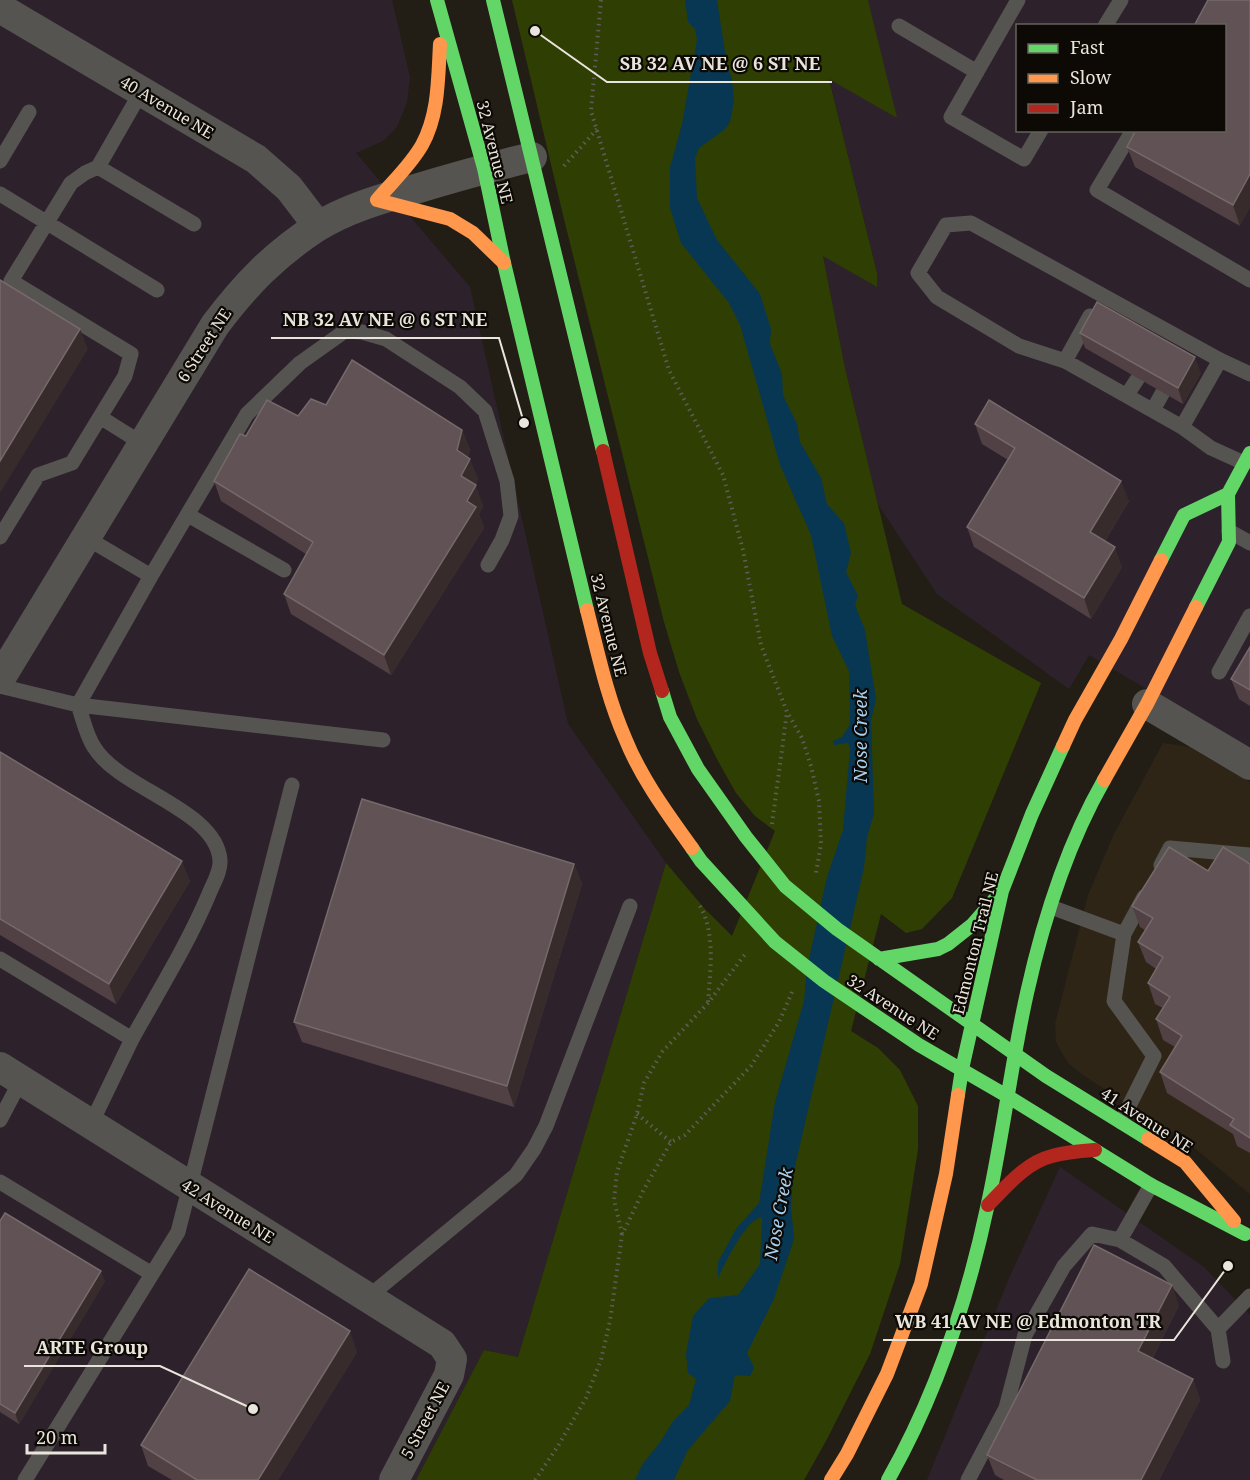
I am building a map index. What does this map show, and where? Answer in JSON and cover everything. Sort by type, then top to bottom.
[{"type":"main road","name":"32 Avenue NE","points":[[437,0],[484,168],[504,263],[604,679],[625,739],[656,797],[694,852],[775,942],[824,981],[919,1045],[1007,1096]]},
{"type":"main road","name":"32 Avenue NE","points":[[493,0],[650,653],[670,717],[698,769],[746,837],[785,886],[837,929],[1015,1053]]},
{"type":"main road","points":[[442,18],[436,102],[427,135],[416,155],[377,200],[448,219],[483,241],[504,263]]},
{"type":"main road","points":[[888,1480],[901,1457],[955,1330],[973,1271],[988,1205],[1027,992],[1051,907],[1089,806],[1147,704],[1229,542],[1228,494],[1247,458]]},
{"type":"main road","name":"Edmonton Trail NE","points":[[831,1480],[847,1454],[887,1374],[921,1284],[946,1174],[971,1023],[1002,891],[1032,814],[1075,720],[1121,639],[1184,515],[1228,494]]},
{"type":"main road","points":[[879,959],[938,949],[948,944],[972,925],[1002,891]]},
{"type":"main road","name":"41 Avenue NE","points":[[1015,1053],[1046,1076],[1185,1162],[1247,1237]]},
{"type":"main road","name":"41 Avenue NE","points":[[1007,1096],[1151,1185],[1247,1237]]},
{"type":"main road","points":[[988,1205],[1021,1173],[1039,1160],[1071,1152],[1095,1150]]},
{"type":"street","name":"40 Avenue NE","points":[[0,8],[256,159],[289,188],[318,226]]},
{"type":"street","name":"6 Street NE","points":[[0,679],[215,325],[240,292],[274,258],[318,226],[377,200],[484,168],[532,157]]},
{"type":"street","points":[[1147,704],[1250,765]]},
{"type":"street","name":"42 Avenue NE","points":[[10,1074],[442,1344],[452,1359]]},
{"type":"street","name":"5 Street NE","points":[[394,1480],[449,1375],[452,1359]]},
{"type":"lane","points":[[1018,0],[951,117],[1023,159],[1040,132]]},
{"type":"lane","points":[[1106,24],[1121,0]]},
{"type":"lane","points":[[898,26],[977,72]]},
{"type":"lane","points":[[0,537],[38,475],[72,463],[125,376],[131,354],[11,281],[71,183],[85,172],[99,167],[141,92]]},
{"type":"lane","points":[[0,161],[29,112]]},
{"type":"lane","points":[[1132,132],[1097,190],[1250,280]]},
{"type":"lane","points":[[99,167],[194,224]]},
{"type":"lane","points":[[0,194],[157,290]]},
{"type":"lane","points":[[1247,458],[1211,448],[1182,427],[1065,361],[1019,346],[937,297],[918,273],[946,225],[971,223],[1220,360],[1250,374]]},
{"type":"lane","points":[[1065,361],[1102,295]]},
{"type":"lane","points":[[1155,347],[1165,330]]},
{"type":"lane","points":[[91,1124],[132,1039],[200,916],[218,874],[220,860],[213,839],[194,819],[121,773],[94,748],[78,705],[247,414],[300,363],[345,331],[362,332],[386,339],[459,387],[485,411],[507,481],[511,516],[502,540],[488,565]]},
{"type":"lane","points":[[1180,361],[1189,343]]},
{"type":"lane","points":[[1182,427],[1220,360]]},
{"type":"lane","points":[[1127,395],[1138,378]]},
{"type":"lane","points":[[1153,410],[1163,392]]},
{"type":"lane","points":[[100,417],[143,444]]},
{"type":"lane","points":[[188,514],[284,570]]},
{"type":"lane","points":[[1229,531],[1250,543]]},
{"type":"lane","points":[[85,537],[151,576]]},
{"type":"lane","points":[[1219,672],[1250,616]]},
{"type":"lane","points":[[0,686],[78,705],[383,740]]},
{"type":"lane","points":[[25,1480],[178,1232],[292,785]]},
{"type":"lane","points":[[1122,1122],[1154,1056],[1114,1001],[1124,934],[1170,848],[1250,855]]},
{"type":"lane","points":[[367,1298],[516,1175],[534,1149],[546,1126],[630,906]]},
{"type":"lane","points":[[1051,907],[1124,934]]},
{"type":"lane","points":[[0,959],[132,1039]]},
{"type":"lane","points":[[0,1120],[10,1074]]},
{"type":"lane","points":[[0,1182],[152,1274]]},
{"type":"lane","points":[[1120,1240],[1151,1185]]},
{"type":"lane","points":[[968,1480],[1006,1408],[1025,1335],[1064,1266],[1092,1234],[1120,1240],[1164,1266],[1218,1329],[1223,1361]]},
{"type":"lane","points":[[1218,1329],[1250,1296]]},
{"type":"path","points":[[557,173],[597,129]]},
{"type":"path","points":[[771,831],[787,712]]},
{"type":"path","points":[[698,903],[704,912],[708,928],[711,961],[708,1003]]},
{"type":"path","points":[[622,1235],[614,1200],[617,1172],[637,1114],[644,1083],[662,1052],[708,1003],[750,949]]},
{"type":"path","points":[[637,1114],[671,1142]]},
{"type":"shaded area","points":[[0,0],[392,0],[410,77],[407,102],[397,127],[383,141],[356,153],[470,287],[568,724],[666,863],[518,1357],[484,1350],[416,1480],[0,1480]]},
{"type":"shaded area","points":[[868,0],[1250,0],[1250,750],[1089,655],[1069,689],[937,594],[878,504],[845,368],[823,255],[877,287],[877,273],[829,78],[896,117]]},
{"type":"shaded area","points":[[1163,743],[1189,747],[1250,782],[1250,1194],[1191,1145],[1083,1075],[1068,1063],[1056,1042],[1055,1024],[1088,895],[1114,834]]},
{"type":"shaded area","points":[[1060,1167],[1204,1267],[1250,1315],[1250,1480],[927,1480],[1010,1276]]},
{"type":"green space","points":[[512,0],[868,0],[897,118],[829,79],[877,273],[877,287],[823,256],[845,368],[902,604],[1041,683],[952,898],[922,929],[906,933],[881,914],[851,1031],[878,1048],[900,1070],[918,1106],[918,1149],[900,1264],[870,1354],[804,1480],[416,1480],[484,1350],[518,1357],[666,863],[704,908],[732,936],[775,831],[755,816],[736,793],[697,719],[679,672],[664,622]]},
{"type":"water","name":"Nose Creek","points":[[685,0],[717,0],[734,101],[730,122],[724,130],[699,148],[695,158],[697,198],[717,240],[760,294],[771,329],[770,344],[782,374],[783,395],[797,424],[800,442],[821,478],[827,504],[844,523],[851,553],[846,572],[858,596],[855,605],[865,630],[876,699],[871,720],[874,813],[867,837],[864,868],[793,1175],[791,1207],[794,1239],[774,1299],[747,1353],[754,1368],[750,1376],[735,1375],[730,1401],[688,1450],[674,1480],[635,1480],[642,1465],[673,1421],[689,1405],[696,1379],[688,1373],[686,1354],[693,1316],[709,1298],[738,1295],[760,1264],[762,1217],[743,1233],[718,1278],[718,1262],[736,1229],[759,1203],[775,1102],[804,1001],[807,968],[827,877],[843,830],[850,748],[848,743],[834,745],[833,741],[842,737],[850,724],[849,671],[832,636],[811,535],[780,465],[740,325],[729,303],[681,243],[670,208],[670,167],[682,124],[697,40],[695,29],[688,22]]},
{"type":"building","points":[[1208,0],[1250,0],[1250,174],[1233,205],[1127,147],[1135,132],[1226,132],[1226,24],[1195,24]]},
{"type":"building","points":[[0,280],[80,329],[0,461]]},
{"type":"building","points":[[1097,302],[1195,357],[1178,388],[1080,333]]},
{"type":"building","points":[[352,360],[462,430],[457,450],[470,459],[461,476],[476,485],[467,501],[476,507],[384,655],[284,594],[313,542],[214,481],[240,434],[246,436],[267,400],[298,416],[311,399],[326,405]]},
{"type":"building","points":[[989,400],[1121,481],[1090,532],[1115,547],[1084,598],[967,527],[1015,448],[975,424]]},
{"type":"building","points":[[1250,647],[1250,690],[1231,679]]},
{"type":"building","points":[[0,752],[182,861],[109,984],[0,919]]},
{"type":"building","points":[[362,799],[574,864],[507,1086],[294,1022]]},
{"type":"building","points":[[1169,847],[1208,871],[1223,847],[1250,864],[1250,1138],[1230,1125],[1234,1119],[1160,1072],[1182,1036],[1156,1019],[1170,997],[1148,983],[1163,957],[1138,942],[1153,918],[1132,906]]},
{"type":"building","points":[[5,1213],[101,1271],[15,1413],[0,1404],[0,1221]]},
{"type":"building","points":[[1094,1245],[1172,1285],[1138,1351],[1193,1379],[1141,1480],[1037,1480],[987,1455]]},
{"type":"building","points":[[249,1269],[350,1331],[258,1480],[197,1480],[141,1445]]},
{"type":"traffic: fast","points":[[437,0],[484,168],[504,263],[587,610]]},
{"type":"traffic: fast","points":[[493,0],[603,451]]},
{"type":"traffic: fast","points":[[1196,607],[1229,542],[1228,494],[1250,453]]},
{"type":"traffic: fast","points":[[1161,560],[1184,515],[1228,494]]},
{"type":"traffic: fast","points":[[662,691],[670,717],[698,769],[746,837],[785,886],[837,929],[1046,1076],[1148,1139]]},
{"type":"traffic: fast","points":[[958,1095],[1002,891],[1032,814],[1063,746]]},
{"type":"traffic: fast","points":[[888,1480],[921,1415],[960,1313],[987,1208],[1033,966],[1068,856],[1104,780]]},
{"type":"traffic: fast","points":[[692,848],[701,861],[775,942],[824,981],[919,1045],[1007,1096],[1151,1185],[1245,1234]]},
{"type":"traffic: fast","points":[[879,959],[938,949],[948,944],[972,925],[1000,893]]},
{"type":"traffic: slow","points":[[440,44],[437,96],[428,133],[412,160],[377,200],[450,219],[473,233],[504,263]]},
{"type":"traffic: slow","points":[[1063,746],[1161,560]]},
{"type":"traffic: slow","points":[[1104,780],[1147,704],[1196,607]]},
{"type":"traffic: slow","points":[[587,610],[608,691],[631,753],[655,795],[692,848]]},
{"type":"traffic: slow","points":[[831,1480],[847,1454],[887,1374],[921,1284],[946,1174],[958,1095]]},
{"type":"traffic: slow","points":[[1148,1139],[1185,1162],[1234,1221]]},
{"type":"traffic: jam","points":[[603,451],[650,653],[662,691]]},
{"type":"traffic: jam","points":[[988,1205],[1017,1176],[1042,1159],[1095,1150]]},
{"type":"place","name":"SB 32 AV NE @ 6 ST NE","points":[[535,31]]},
{"type":"place","name":"NB 32 AV NE @ 6 ST NE","points":[[524,423]]},
{"type":"place","name":"WB 41 AV NE @ Edmonton TR","points":[[1228,1266]]},
{"type":"place","name":"ARTE Group","points":[[253,1409]]}]
